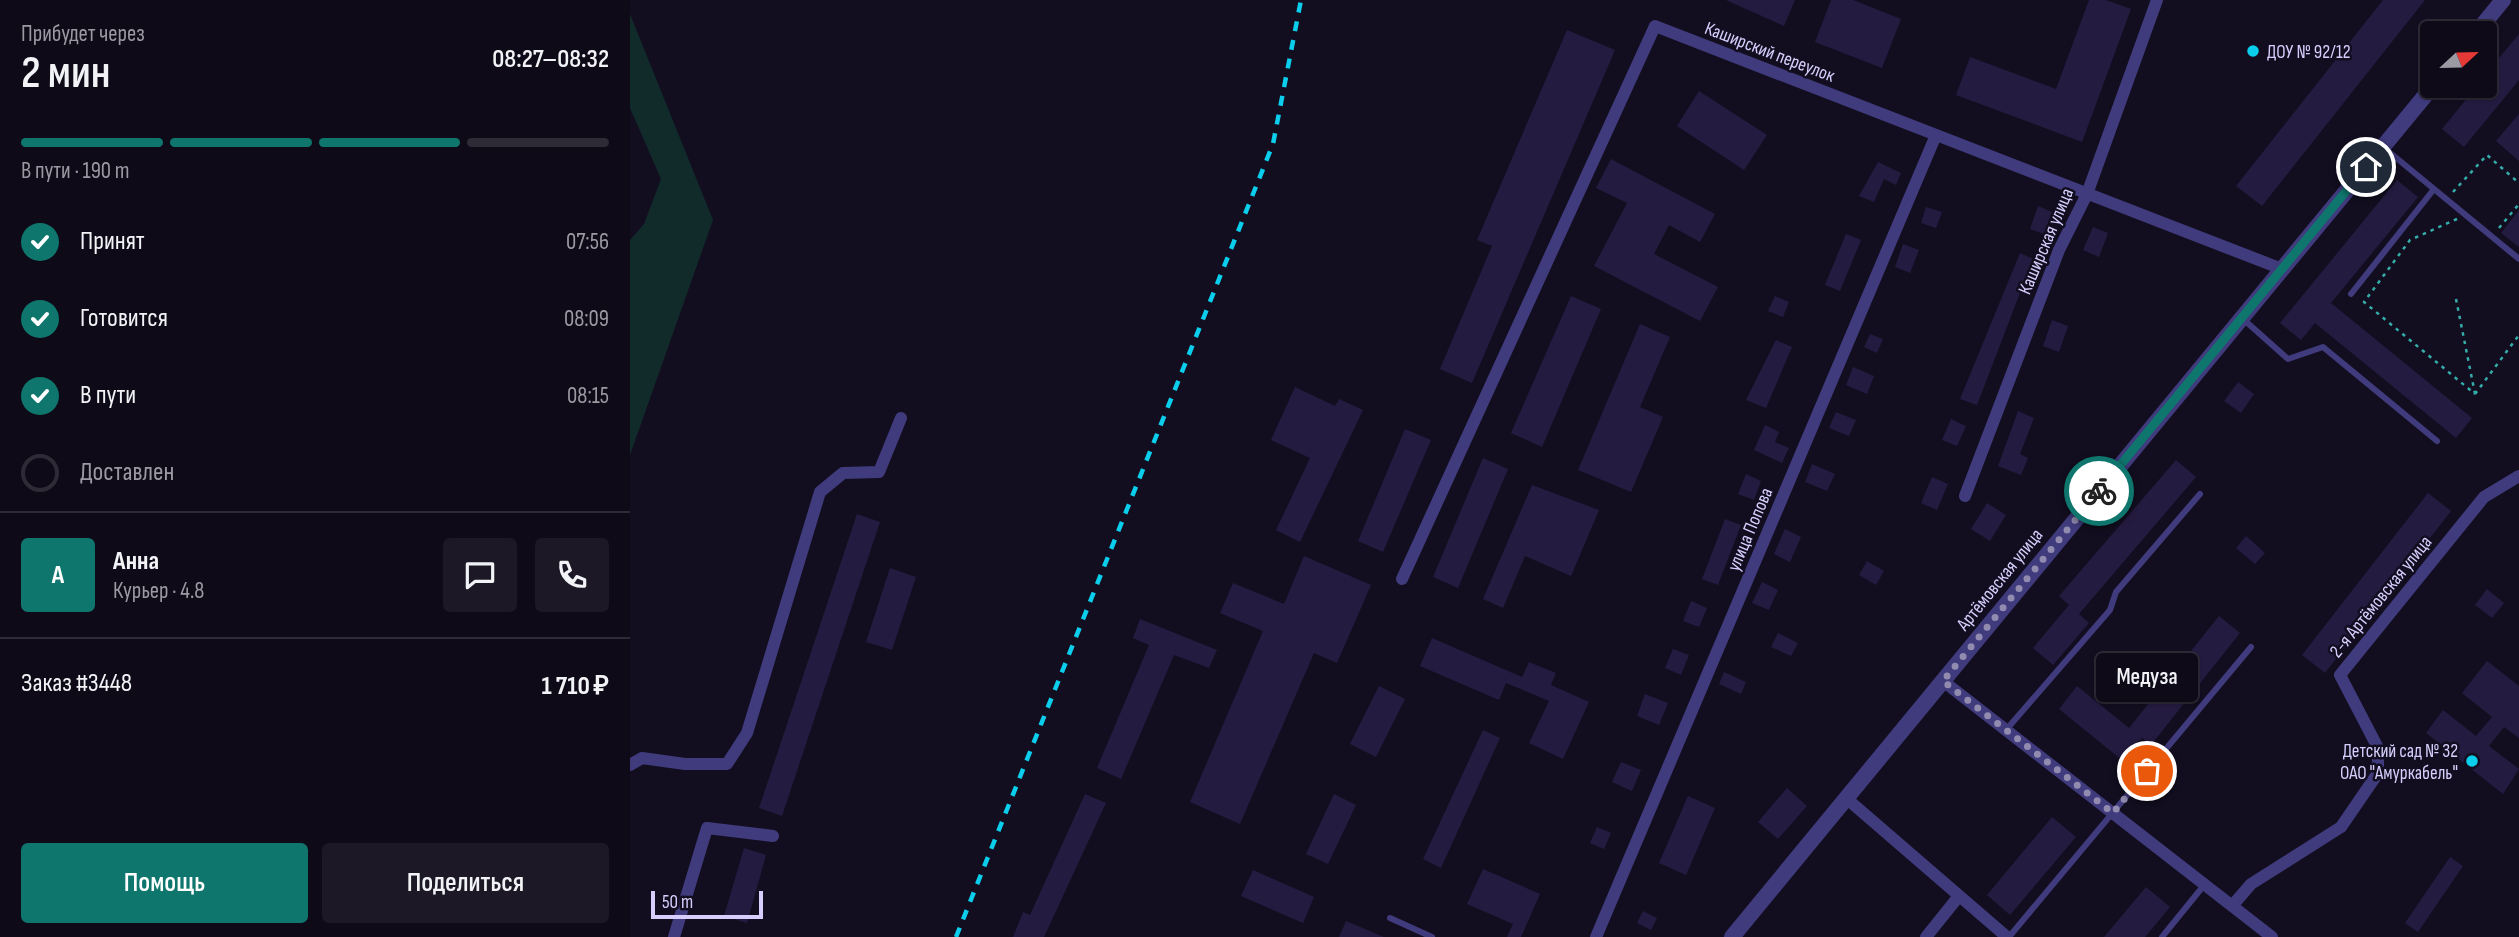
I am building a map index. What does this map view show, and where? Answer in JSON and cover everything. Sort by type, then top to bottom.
[{"type":"street","name":"Каширская улица","points":[[1965,496],[2059,250],[2087,194],[2157,0]]},
{"type":"street","points":[[2486,21],[2503,0]]},
{"type":"street","name":"Каширский переулок","points":[[1402,579],[1655,26],[2282,269]]},
{"type":"street","name":"Артёмовская улица","points":[[1732,937],[2423,98]]},
{"type":"street","name":"улица Попова","points":[[1596,937],[1936,135]]},
{"type":"street","points":[[630,765],[642,758],[685,764],[727,764],[747,733],[820,492],[843,474],[879,472],[901,418]]},
{"type":"street","name":"2-я Артёмовская улица","points":[[2232,906],[2251,884],[2341,827],[2378,773],[2378,748],[2340,675],[2484,497],[2519,476]]},
{"type":"street","points":[[1943,681],[2272,937]]},
{"type":"street","points":[[1846,798],[2008,937]]},
{"type":"street","points":[[674,937],[707,828],[773,836]]},
{"type":"street","points":[[1926,937],[1959,896]]},
{"type":"lane","points":[[2382,147],[2519,259]]},
{"type":"lane","points":[[2351,294],[2434,190]]},
{"type":"lane","points":[[2242,317],[2288,359],[2323,347],[2437,441]]},
{"type":"lane","points":[[2006,730],[2110,610],[2116,592],[2200,494]]},
{"type":"lane","points":[[2008,937],[2251,647]]},
{"type":"lane","points":[[2162,937],[2205,884]]},
{"type":"lane","points":[[1390,918],[1432,937]]},
{"type":"path","points":[[2446,200],[2487,155],[2519,183]]},
{"type":"path","points":[[2492,237],[2519,204]]},
{"type":"path","points":[[2459,218],[2410,240],[2364,302],[2475,394]]},
{"type":"path","points":[[2456,299],[2475,394]]},
{"type":"path","points":[[2475,394],[2519,335]]},
{"type":"green space","points":[[630,14],[713,220],[630,455],[630,240],[644,224],[661,179],[630,108]]},
{"type":"building","points":[[1726,0],[1795,0],[1784,26]]},
{"type":"building","points":[[1831,0],[1853,0],[1901,19],[1882,68],[1815,42]]},
{"type":"building","points":[[2089,0],[2106,0],[2131,9],[2082,142],[1956,95],[1970,57],[2056,89]]},
{"type":"building","points":[[2383,0],[2425,0],[2262,206],[2236,186]]},
{"type":"building","points":[[1567,30],[1615,50],[1472,383],[1440,369],[1492,246],[1477,240]]},
{"type":"building","points":[[2519,34],[2519,80],[2464,147],[2442,129],[2467,98],[2497,98],[2497,61]]},
{"type":"building","points":[[1699,91],[1767,135],[1744,170],[1677,126]]},
{"type":"building","points":[[2519,114],[2519,161],[2496,141]]},
{"type":"building","points":[[1611,159],[1715,214],[1700,242],[1669,225],[1654,254],[1718,287],[1700,321],[1594,266],[1627,203],[1596,188]]},
{"type":"building","points":[[1878,162],[1901,173],[1896,185],[1884,179],[1874,202],[1859,196]]},
{"type":"building","points":[[2397,180],[2418,197],[2331,303],[2472,418],[2456,438],[2315,323],[2301,340],[2280,323]]},
{"type":"building","points":[[2038,206],[2052,212],[2044,234],[2030,229]]},
{"type":"building","points":[[1926,207],[1942,212],[1936,228],[1921,223]]},
{"type":"building","points":[[2519,210],[2519,247],[2501,233]]},
{"type":"building","points":[[2093,227],[2108,233],[2099,257],[2083,250]]},
{"type":"building","points":[[1846,234],[1861,240],[1840,291],[1825,285]]},
{"type":"building","points":[[1903,244],[1919,250],[1910,273],[1895,267]]},
{"type":"building","points":[[2020,253],[2033,259],[1977,405],[1960,399]]},
{"type":"building","points":[[1571,296],[1601,309],[1542,447],[1511,433]]},
{"type":"building","points":[[1775,296],[1789,302],[1783,317],[1768,311]]},
{"type":"building","points":[[2052,320],[2068,326],[2059,352],[2043,346]]},
{"type":"building","points":[[1640,324],[1670,337],[1640,407],[1663,417],[1631,492],[1578,470]]},
{"type":"building","points":[[1870,334],[1883,339],[1877,353],[1864,347]]},
{"type":"building","points":[[1776,340],[1792,347],[1766,408],[1746,400]]},
{"type":"building","points":[[1853,367],[1874,376],[1867,394],[1846,385]]},
{"type":"building","points":[[2238,382],[2254,394],[2241,413],[2224,401]]},
{"type":"building","points":[[1295,387],[1335,406],[1339,399],[1363,410],[1300,542],[1276,530],[1310,458],[1271,440]]},
{"type":"building","points":[[2018,411],[2034,418],[2020,454],[2028,458],[2021,475],[1998,466]]},
{"type":"building","points":[[1836,412],[1856,420],[1849,436],[1829,428]]},
{"type":"building","points":[[1951,419],[1966,426],[1957,446],[1942,440]]},
{"type":"building","points":[[1765,425],[1779,432],[1775,442],[1789,448],[1782,463],[1754,450]]},
{"type":"building","points":[[1405,429],[1431,440],[1383,552],[1358,541]]},
{"type":"building","points":[[1483,458],[1508,469],[1458,588],[1433,577]]},
{"type":"building","points":[[2176,460],[2196,477],[2079,614],[2089,623],[2053,665],[2033,648],[2069,605],[2059,596]]},
{"type":"building","points":[[1812,464],[1835,474],[1827,491],[1805,482]]},
{"type":"building","points":[[1746,474],[1761,481],[1754,500],[1738,494]]},
{"type":"building","points":[[1932,477],[1948,484],[1937,510],[1921,503]]},
{"type":"building","points":[[1532,485],[1599,510],[1571,576],[1525,556],[1503,608],[1483,599]]},
{"type":"building","points":[[2428,493],[2451,511],[2325,673],[2302,655]]},
{"type":"building","points":[[1987,503],[2006,515],[1990,541],[1971,529]]},
{"type":"building","points":[[857,514],[880,522],[782,816],[759,808]]},
{"type":"building","points":[[1725,519],[1741,525],[1718,585],[1702,579]]},
{"type":"building","points":[[1785,529],[1801,537],[1790,562],[1774,554]]},
{"type":"building","points":[[2246,536],[2265,553],[2255,564],[2236,548]]},
{"type":"building","points":[[1304,556],[1371,585],[1337,663],[1314,653],[1240,824],[1190,802],[1263,631],[1220,613],[1233,583],[1284,604]]},
{"type":"building","points":[[1867,561],[1884,571],[1876,585],[1859,575]]},
{"type":"building","points":[[890,568],[916,577],[892,650],[866,642]]},
{"type":"building","points":[[1762,582],[1778,590],[1769,610],[1752,603]]},
{"type":"building","points":[[2487,589],[2504,603],[2492,618],[2475,605]]},
{"type":"building","points":[[1691,601],[1707,608],[1699,627],[1683,621]]},
{"type":"building","points":[[2219,616],[2240,633],[2151,745],[2142,738],[2123,761],[2059,709],[2077,686],[2129,728]]},
{"type":"building","points":[[1140,619],[1217,650],[1209,668],[1174,655],[1121,779],[1097,768],[1149,645],[1133,638]]},
{"type":"building","points":[[1778,633],[1798,643],[1791,656],[1771,647]]},
{"type":"building","points":[[1432,638],[1522,677],[1529,662],[1556,673],[1551,685],[1589,702],[1563,759],[1529,743],[1549,701],[1506,683],[1499,700],[1420,666]]},
{"type":"building","points":[[1673,649],[1689,655],[1681,675],[1665,668]]},
{"type":"building","points":[[2487,661],[2519,686],[2519,738],[2504,727],[2489,746],[2519,769],[2503,794],[2426,733],[2443,710],[2476,736],[2492,717],[2462,693]]},
{"type":"building","points":[[1724,672],[1746,682],[1741,694],[1719,684]]},
{"type":"building","points":[[1379,686],[1405,699],[1376,757],[1350,744]]},
{"type":"building","points":[[1645,694],[1668,703],[1659,725],[1637,716]]},
{"type":"building","points":[[1483,730],[1500,738],[1441,868],[1423,859]]},
{"type":"building","points":[[1621,762],[1641,770],[1632,791],[1612,782]]},
{"type":"building","points":[[1787,788],[1807,806],[1778,839],[1758,822]]},
{"type":"building","points":[[1085,794],[1106,803],[1044,937],[1013,937],[1023,912],[1030,915]]},
{"type":"building","points":[[1334,794],[1356,805],[1328,864],[1306,854]]},
{"type":"building","points":[[1688,796],[1715,808],[1686,875],[1659,863]]},
{"type":"building","points":[[2052,817],[2076,837],[2010,915],[1987,895]]},
{"type":"building","points":[[1597,827],[1611,833],[1604,849],[1590,843]]},
{"type":"building","points":[[744,848],[766,855],[747,923],[724,916]]},
{"type":"building","points":[[2450,857],[2463,866],[2418,932],[2405,923]]},
{"type":"building","points":[[1483,869],[1540,894],[1521,937],[1507,937],[1513,924],[1467,904]]},
{"type":"building","points":[[1253,870],[1314,897],[1303,923],[1241,896]]},
{"type":"building","points":[[2146,887],[2170,907],[2145,937],[2104,937]]},
{"type":"building","points":[[1643,911],[1657,918],[1651,930],[1637,923]]},
{"type":"building","points":[[1346,921],[1384,937],[1339,937]]},
{"type":"railway","points":[[956,937],[1273,144],[1301,0]]},
{"type":"way so far","points":[[2099,491],[1943,681],[2113,813],[2147,771]]},
{"type":"place","name":"ДОУ № 92/12","points":[[2253,51]]},
{"type":"place","name":"Детский сад № 32 ОАО \"Амуркабель\"","points":[[2472,761]]},
{"type":"place","name":"Медуза","points":[[2147,771]]},
{"type":"route","points":[[2099,491],[2366,167]]}]
